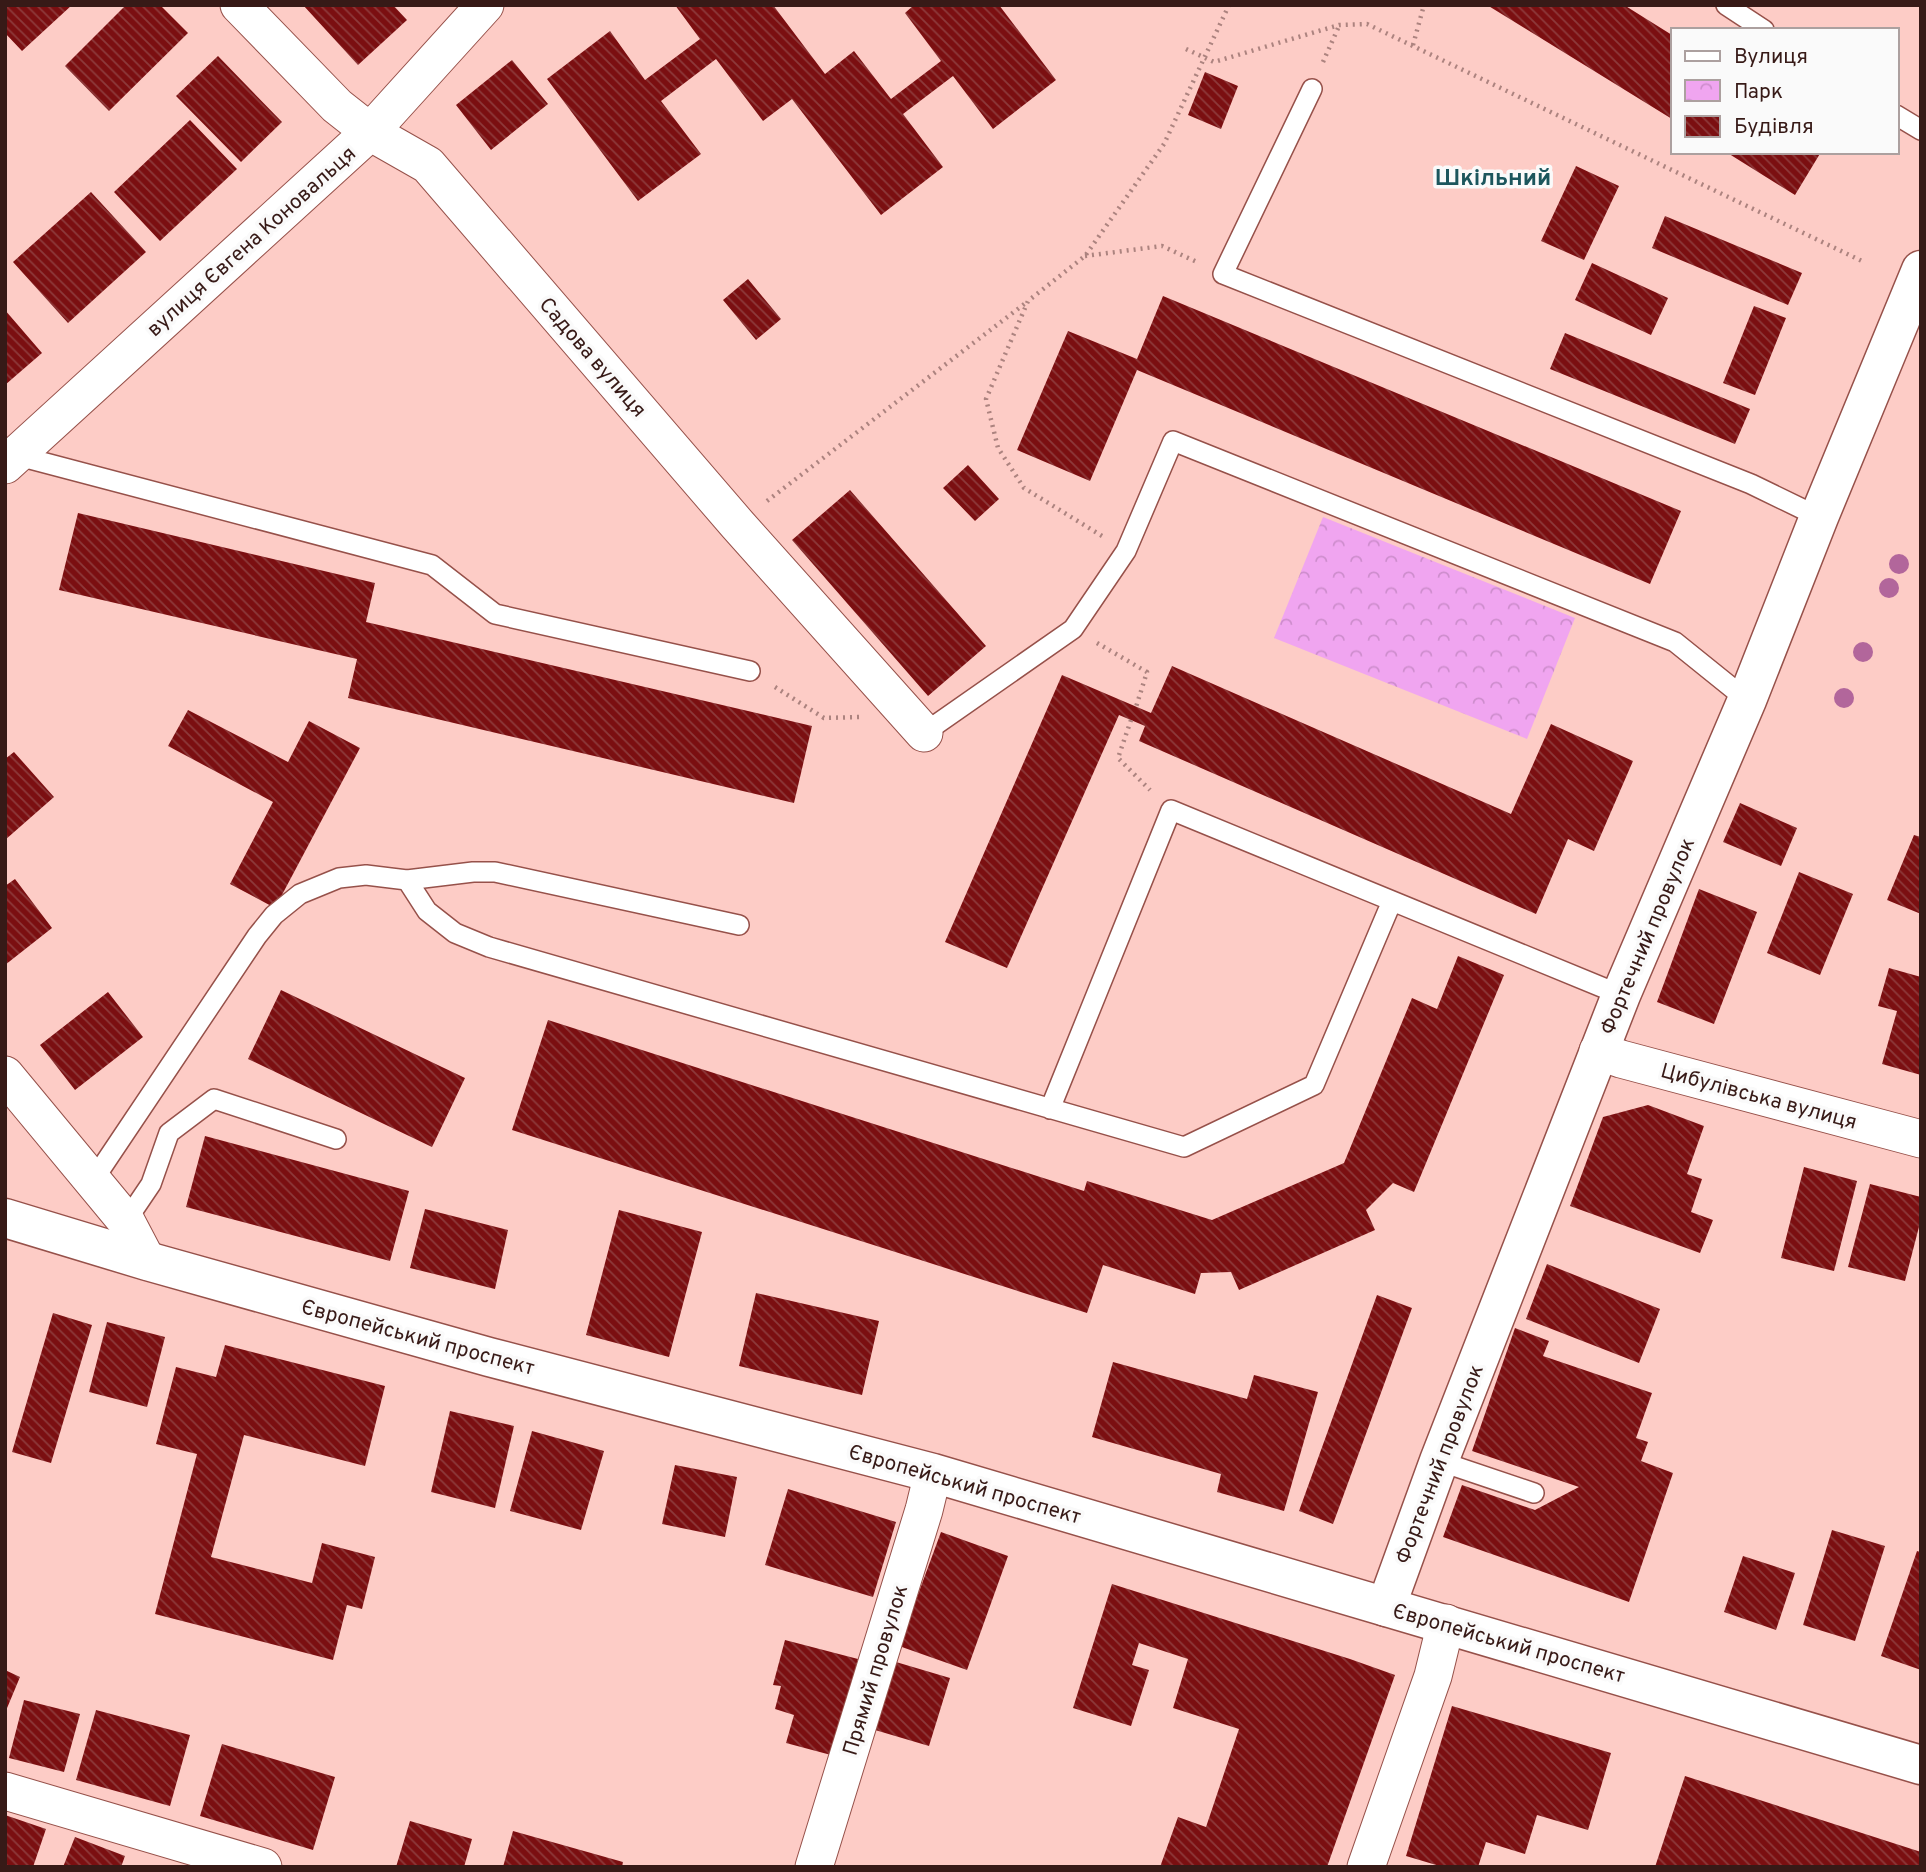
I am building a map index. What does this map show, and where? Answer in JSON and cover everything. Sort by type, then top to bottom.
[{"type":"main road","name":"Фортечний провулок","points":[[1385,1607],[1598,1051],[1747,700],[1921,270]]},
{"type":"main road","name":"Європейський проспект","points":[[5,1218],[147,1261],[489,1357],[933,1473],[1921,1765]]},
{"type":"street","name":"Садова вулиця","points":[[239,5],[337,106],[370,132],[428,166],[737,524],[917,725]]},
{"type":"street","name":"вулиця Євгена Коновальця","points":[[10,460],[370,132],[485,5]]},
{"type":"street","name":"Цибулівська вулиця","points":[[1598,1051],[1921,1139]]},
{"type":"street","points":[[5,1075],[126,1221],[147,1261]]},
{"type":"street","name":"Прямий провулок","points":[[814,1867],[933,1473]]},
{"type":"street","points":[[1366,1867],[1433,1676],[1446,1623]]},
{"type":"street","points":[[5,1791],[263,1867]]},
{"type":"lane","points":[[1726,5],[1761,28]]},
{"type":"lane","points":[[1312,89],[1223,274],[1751,484],[1819,517]]},
{"type":"lane","points":[[1898,116],[1921,130]]},
{"type":"lane","points":[[917,725],[1073,629],[1126,551],[1173,441],[1675,642],[1747,700]]},
{"type":"lane","points":[[10,460],[432,565],[495,614],[750,671]]},
{"type":"lane","points":[[1050,1109],[1171,810],[1621,995]]},
{"type":"lane","points":[[92,1182],[257,936],[274,915],[300,894],[339,878],[366,875],[407,880],[495,872],[739,925]]},
{"type":"lane","points":[[407,880],[427,911],[455,933],[489,947],[1184,1147],[1314,1084],[1392,901]]},
{"type":"lane","points":[[126,1221],[150,1184],[169,1133],[214,1099],[336,1139]]},
{"type":"lane","points":[[1439,1461],[1534,1493]]},
{"type":"path","points":[[737,524],[1085,256],[1164,144],[1229,5]]},
{"type":"path","points":[[1413,45],[1424,5]]},
{"type":"path","points":[[1186,49],[1214,62],[1339,25],[1367,24],[1864,262]]},
{"type":"path","points":[[1312,89],[1339,25]]},
{"type":"path","points":[[1085,256],[1162,246],[1223,274]]},
{"type":"path","points":[[1028,301],[986,398],[998,448],[1024,488],[1126,551]]},
{"type":"path","points":[[1073,629],[1147,672],[1136,707]]},
{"type":"path","points":[[750,671],[824,718],[917,725]]},
{"type":"path","points":[[1130,720],[1118,758],[1171,810]]},
{"type":"green space","points":[[1323,517],[1575,618],[1527,739],[1274,638]]},
{"type":"building","points":[[5,5],[72,5],[22,51],[5,33]]},
{"type":"building","points":[[126,5],[160,5],[188,33],[109,111],[65,66]]},
{"type":"building","points":[[303,5],[393,5],[407,20],[358,65]]},
{"type":"building","points":[[675,5],[773,5],[825,74],[854,51],[891,99],[941,61],[905,13],[914,5],[999,5],[1056,80],[993,129],[953,76],[903,114],[943,167],[881,215],[792,99],[763,121],[716,59],[661,101],[701,154],[638,201],[547,79],[610,31],[645,80],[700,39]]},
{"type":"building","points":[[1487,5],[1624,5],[1671,34],[1671,118]]},
{"type":"building","points":[[218,56],[282,122],[241,162],[176,96]]},
{"type":"building","points":[[512,60],[548,104],[491,150],[456,105]]},
{"type":"building","points":[[1205,72],[1238,86],[1221,129],[1188,115]]},
{"type":"building","points":[[190,120],[237,169],[160,241],[114,192]]},
{"type":"building","points":[[1729,154],[1820,154],[1795,195]]},
{"type":"building","points":[[1576,166],[1619,186],[1584,260],[1541,241]]},
{"type":"building","points":[[91,192],[146,252],[68,323],[13,262]]},
{"type":"building","points":[[1665,216],[1802,273],[1788,305],[1652,248]]},
{"type":"building","points":[[1592,263],[1668,298],[1651,335],[1575,300]]},
{"type":"building","points":[[748,279],[781,319],[756,340],[723,300]]},
{"type":"building","points":[[1163,296],[1681,511],[1650,584],[1137,370],[1090,481],[1017,450],[1068,331],[1137,359]]},
{"type":"building","points":[[1754,306],[1786,318],[1755,395],[1723,383]]},
{"type":"building","points":[[5,310],[42,353],[5,385]]},
{"type":"building","points":[[1565,333],[1750,409],[1735,444],[1550,369]]},
{"type":"building","points":[[968,465],[999,499],[975,521],[943,488]]},
{"type":"building","points":[[850,490],[986,646],[928,696],[792,540]]},
{"type":"building","points":[[78,513],[375,583],[366,622],[812,726],[794,803],[348,698],[357,659],[59,590]]},
{"type":"building","points":[[1172,666],[1511,814],[1551,724],[1633,761],[1594,851],[1568,839],[1536,914],[1139,741],[1145,726],[1119,715],[1007,968],[945,942],[1062,675],[1151,713]]},
{"type":"building","points":[[188,710],[288,762],[309,721],[360,748],[275,908],[230,884],[273,802],[168,746]]},
{"type":"building","points":[[14,752],[54,797],[5,840],[5,759]]},
{"type":"building","points":[[1740,803],[1797,828],[1781,866],[1723,842]]},
{"type":"building","points":[[1914,835],[1921,837],[1921,914],[1887,900]]},
{"type":"building","points":[[1799,872],[1853,894],[1820,975],[1767,953]]},
{"type":"building","points":[[15,879],[52,928],[5,965],[5,886]]},
{"type":"building","points":[[1699,889],[1757,912],[1714,1024],[1657,1002]]},
{"type":"building","points":[[1458,956],[1504,975],[1414,1192],[1393,1183],[1366,1210],[1375,1230],[1239,1290],[1231,1272],[1201,1273],[1195,1294],[1103,1265],[1087,1313],[512,1130],[548,1020],[1084,1191],[1087,1181],[1212,1220],[1344,1163],[1412,998],[1437,1009]]},
{"type":"building","points":[[1889,968],[1921,977],[1921,1075],[1882,1064],[1897,1011],[1878,1006]]},
{"type":"building","points":[[281,990],[465,1078],[432,1147],[248,1059]]},
{"type":"building","points":[[108,992],[143,1037],[75,1090],[40,1045]]},
{"type":"building","points":[[1648,1105],[1704,1126],[1687,1174],[1702,1179],[1691,1212],[1713,1220],[1700,1253],[1570,1206],[1603,1117]]},
{"type":"building","points":[[205,1136],[409,1191],[390,1261],[186,1207]]},
{"type":"building","points":[[1804,1167],[1857,1181],[1834,1271],[1781,1258]]},
{"type":"building","points":[[1870,1184],[1921,1197],[1921,1219],[1905,1281],[1848,1267]]},
{"type":"building","points":[[425,1209],[508,1230],[495,1289],[410,1268]]},
{"type":"building","points":[[619,1210],[702,1232],[669,1357],[586,1335]]},
{"type":"building","points":[[1547,1264],[1660,1309],[1639,1363],[1526,1319]]},
{"type":"building","points":[[756,1293],[879,1321],[862,1395],[739,1366]]},
{"type":"building","points":[[1377,1295],[1412,1308],[1333,1524],[1299,1511]]},
{"type":"building","points":[[53,1313],[92,1325],[51,1463],[12,1452]]},
{"type":"building","points":[[107,1322],[165,1337],[147,1407],[89,1392]]},
{"type":"building","points":[[1515,1328],[1549,1341],[1543,1356],[1652,1393],[1636,1438],[1648,1442],[1641,1461],[1673,1473],[1629,1602],[1443,1537],[1462,1485],[1535,1510],[1579,1487],[1472,1451]]},
{"type":"building","points":[[225,1345],[385,1386],[365,1466],[244,1435],[211,1557],[312,1583],[322,1543],[375,1557],[362,1609],[347,1605],[333,1660],[155,1614],[197,1454],[156,1444],[176,1367],[216,1377]]},
{"type":"building","points":[[1113,1362],[1247,1399],[1254,1375],[1318,1392],[1284,1511],[1217,1492],[1221,1474],[1092,1437]]},
{"type":"building","points":[[450,1411],[514,1426],[495,1508],[431,1492]]},
{"type":"building","points":[[532,1431],[604,1451],[581,1530],[510,1511]]},
{"type":"building","points":[[675,1465],[737,1477],[725,1537],[662,1524]]},
{"type":"building","points":[[788,1489],[896,1522],[873,1597],[765,1565]]},
{"type":"building","points":[[1832,1530],[1885,1546],[1855,1641],[1803,1625]]},
{"type":"building","points":[[941,1532],[1008,1556],[967,1670],[899,1646]]},
{"type":"building","points":[[1917,1551],[1921,1552],[1921,1670],[1881,1656]]},
{"type":"building","points":[[1743,1556],[1795,1573],[1776,1630],[1724,1612]]},
{"type":"building","points":[[1112,1584],[1395,1675],[1327,1867],[1160,1867],[1178,1817],[1206,1827],[1239,1729],[1173,1708],[1188,1659],[1139,1643],[1132,1665],[1149,1670],[1131,1726],[1073,1708]]},
{"type":"building","points":[[785,1640],[858,1659],[831,1755],[786,1743],[794,1715],[775,1709],[781,1686],[773,1685]]},
{"type":"building","points":[[896,1662],[950,1678],[929,1746],[875,1730]]},
{"type":"building","points":[[5,1670],[20,1677],[5,1713]]},
{"type":"building","points":[[24,1700],[80,1714],[64,1772],[9,1758]]},
{"type":"building","points":[[1452,1706],[1611,1753],[1588,1830],[1537,1815],[1525,1854],[1486,1842],[1478,1867],[1443,1867],[1406,1856]]},
{"type":"building","points":[[96,1710],[190,1735],[170,1806],[76,1780]]},
{"type":"building","points":[[222,1744],[335,1777],[313,1850],[200,1816]]},
{"type":"building","points":[[1685,1776],[1921,1852],[1921,1867],[1655,1867]]},
{"type":"building","points":[[5,1815],[46,1829],[33,1867],[5,1867]]},
{"type":"building","points":[[410,1821],[472,1839],[464,1867],[396,1867]]},
{"type":"building","points":[[513,1831],[623,1862],[622,1867],[503,1867]]},
{"type":"building","points":[[75,1837],[125,1856],[121,1867],[63,1867]]},
{"type":"district","name":"Шкільний","points":[[1493,177]]}]
